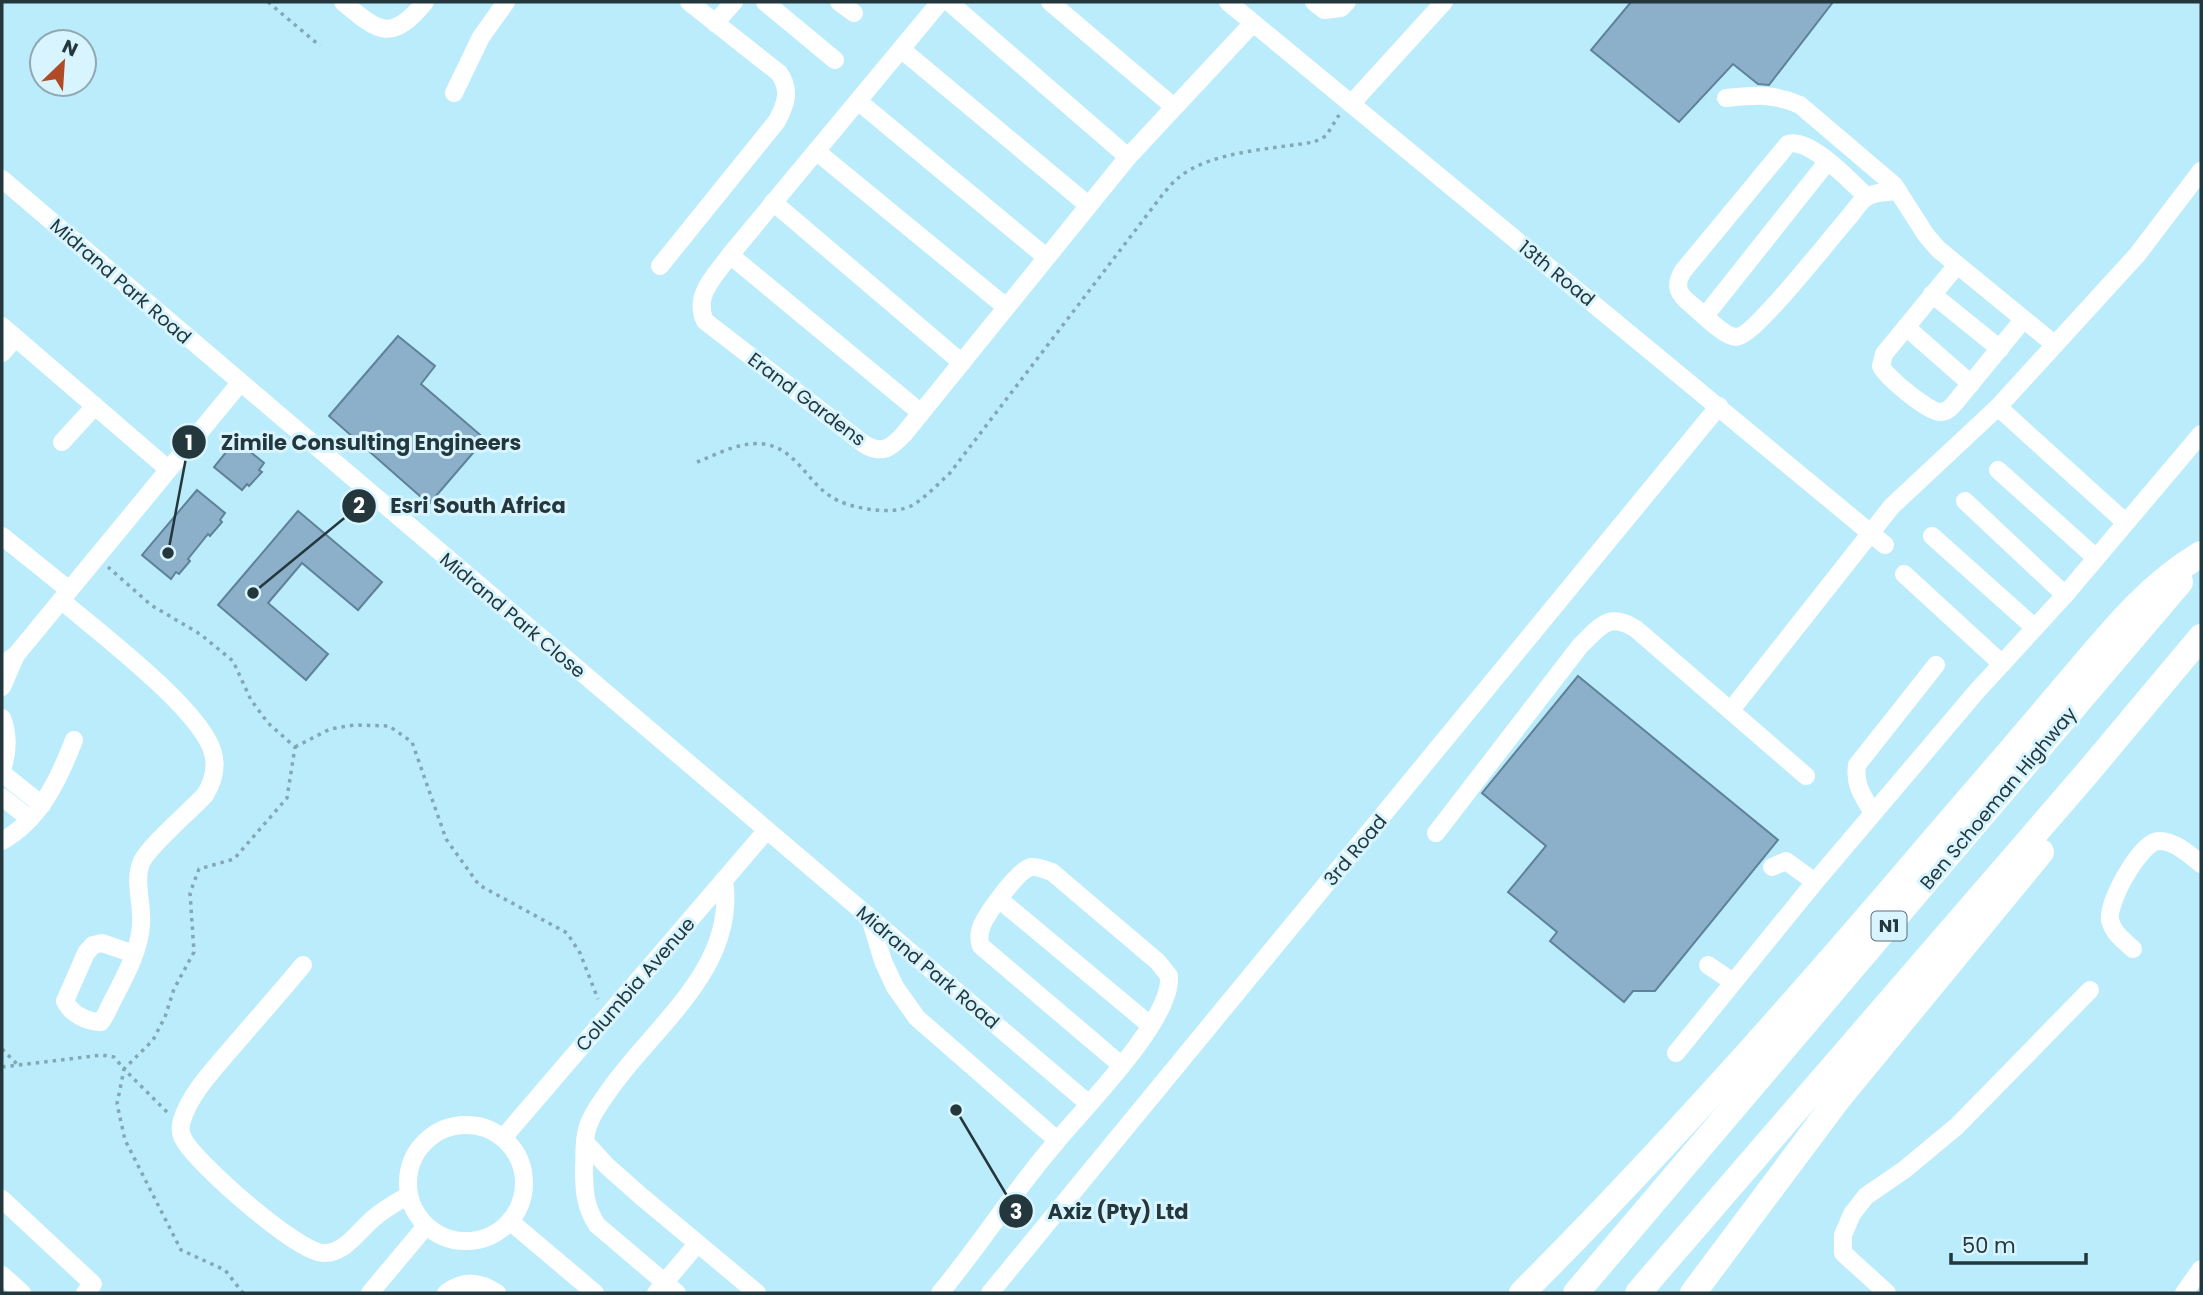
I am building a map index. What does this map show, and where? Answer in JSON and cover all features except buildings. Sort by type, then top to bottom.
[{"type":"highway","points":[[1521,1293],[1642,1168],[1801,993],[2119,622],[2158,584],[2201,556]]},
{"type":"highway","name":"Ben Schoeman Highway","points":[[1576,1293],[2201,556]]},
{"type":"highway","name":"N1","points":[[1638,1293],[2088,772],[2201,636]]},
{"type":"highway","points":[[1693,1293],[1838,1099],[2034,862],[2088,772]]},
{"type":"street","points":[[343,2],[375,26],[387,29],[406,23],[425,2]]},
{"type":"street","points":[[454,93],[481,37],[506,2]]},
{"type":"street","points":[[660,265],[777,121],[787,94],[786,83],[779,73],[689,2]]},
{"type":"street","points":[[715,23],[734,2]]},
{"type":"street","points":[[765,2],[835,60]]},
{"type":"street","points":[[839,2],[854,13]]},
{"type":"street","name":"Erand Gardens","points":[[940,2],[773,202],[702,294],[701,312],[705,321],[871,448],[879,450],[894,444],[1128,157],[1253,23]]},
{"type":"street","points":[[949,2],[1128,157]]},
{"type":"street","points":[[1050,2],[1174,107]]},
{"type":"street","name":"13th Road","points":[[1228,2],[1885,545]]},
{"type":"street","points":[[1314,2],[1324,9],[1341,8],[1348,2]]},
{"type":"street","points":[[1349,102],[1444,2]]},
{"type":"street","points":[[901,49],[1088,205]]},
{"type":"street","points":[[1726,98],[1768,95],[1783,97],[1800,105],[1881,172],[1898,191],[1926,235],[1957,265],[2054,344]]},
{"type":"street","points":[[858,101],[1046,257]]},
{"type":"street","points":[[1867,197],[1828,161],[1798,142],[1788,144],[1683,271],[1676,285],[1678,291],[1731,336],[1742,336],[1751,331],[1867,197],[1898,191]]},
{"type":"street","points":[[816,151],[1006,307]]},
{"type":"street","points":[[1705,316],[1828,161]]},
{"type":"street","points":[[1731,710],[1871,533],[1912,487],[1998,407],[2137,255],[2201,171]]},
{"type":"street","name":"Midrand Park Road","points":[[2,179],[240,383]]},
{"type":"street","points":[[773,202],[962,363]]},
{"type":"street","points":[[730,255],[921,413]]},
{"type":"street","points":[[1957,265],[1881,360],[1881,369],[1888,376],[1928,408],[1938,413],[1948,410],[2023,320]]},
{"type":"street","points":[[1932,294],[2000,349]]},
{"type":"street","points":[[1906,327],[1971,384]]},
{"type":"street","points":[[2,353],[9,332],[169,469]]},
{"type":"street","points":[[2,687],[9,660],[240,383]]},
{"type":"street","name":"Midrand Park Close","points":[[240,383],[766,831]]},
{"type":"street","points":[[62,443],[95,406]]},
{"type":"street","name":"3rd Road","points":[[990,1293],[1719,406]]},
{"type":"street","points":[[1998,407],[2125,522]]},
{"type":"street","points":[[1676,1053],[1873,813],[2201,434]]},
{"type":"street","points":[[1998,470],[2095,557]]},
{"type":"street","points":[[1965,501],[2064,595]]},
{"type":"street","points":[[2,536],[166,690],[193,719],[213,753],[212,783],[205,795],[146,854],[139,868],[141,925],[134,954],[101,1022],[88,1020],[69,1009],[65,1001],[67,992],[93,945],[102,943],[134,954]]},
{"type":"street","points":[[1931,536],[2035,628]]},
{"type":"street","points":[[1904,574],[2002,664]]},
{"type":"street","points":[[1436,833],[1580,646],[1603,623],[1618,620],[1636,629],[1805,776]]},
{"type":"street","points":[[1873,813],[1857,786],[1857,765],[1936,665]]},
{"type":"street","points":[[2,718],[8,738],[7,756],[2,771],[36,812]]},
{"type":"street","points":[[2,841],[14,834],[36,812],[74,740]]},
{"type":"street","points":[[2,797],[36,812]]},
{"type":"street","name":"Midrand Park Road","points":[[766,831],[1089,1104]]},
{"type":"street","name":"Columbia Avenue","points":[[503,1138],[766,831]]},
{"type":"street","points":[[2133,949],[2117,935],[2110,915],[2118,888],[2145,849],[2152,843],[2161,841],[2183,850],[2201,864]]},
{"type":"street","points":[[1772,867],[1786,861],[1815,882]]},
{"type":"street","points":[[940,1293],[1057,1140],[1121,1065],[1150,1026],[1169,992],[1169,976],[1158,962],[1052,872],[1029,867],[1019,874],[981,926],[981,946],[1121,1065]]},
{"type":"street","points":[[697,1244],[666,1290],[597,1225],[590,1215],[584,1186],[585,1142],[594,1111],[625,1069],[692,990],[704,971],[717,945],[724,920],[727,906],[724,880]]},
{"type":"street","points":[[1000,900],[1150,1026]]},
{"type":"street","points":[[870,918],[883,961],[895,987],[916,1018],[1057,1140]]},
{"type":"street","points":[[303,965],[211,1073],[191,1102],[181,1126],[183,1139],[191,1151],[229,1187],[288,1236],[320,1253],[343,1247],[386,1208],[409,1195]]},
{"type":"street","points":[[1708,965],[1733,982]]},
{"type":"street","points":[[1887,1293],[1843,1253],[1843,1235],[1852,1214],[1866,1196],[1904,1171],[1957,1126],[2090,990]]},
{"type":"street","points":[[470,1125],[487,1129],[503,1138],[516,1152],[523,1169],[525,1187],[521,1206],[511,1222],[496,1234],[479,1241],[451,1239],[426,1226],[415,1212],[409,1195],[408,1177],[412,1160],[422,1145],[436,1133],[452,1126],[470,1125]]},
{"type":"street","points":[[585,1142],[607,1166],[757,1293]]},
{"type":"street","points":[[2,1199],[94,1290]]},
{"type":"street","points":[[511,1222],[595,1293]]},
{"type":"street","points":[[370,1293],[426,1226]]},
{"type":"street","points":[[2183,1293],[2201,1269]]},
{"type":"street","points":[[2,1275],[22,1293]]},
{"type":"street","points":[[446,1293],[464,1283],[476,1283],[497,1293]]},
{"type":"path","points":[[268,2],[320,46]]},
{"type":"path","points":[[697,462],[749,443],[767,444],[800,463],[831,497],[856,507],[889,510],[911,507],[950,473],[1163,194],[1180,176],[1203,163],[1230,155],[1314,142],[1326,136],[1349,102]]},
{"type":"path","points":[[295,747],[330,729],[354,724],[389,726],[412,742],[446,839],[479,885],[567,933],[580,953],[606,1018]]},
{"type":"path","points":[[2,1049],[17,1064]]},
{"type":"path","points":[[181,1126],[124,1069],[117,1104],[125,1140],[181,1250],[225,1270],[243,1293]]},
{"type":"place","name":"Zimile Consulting Engineers","points":[[168,553]]},
{"type":"place","name":"Esri South Africa","points":[[253,593]]},
{"type":"place","name":"Axiz (Pty) Ltd","points":[[956,1110]]}]
